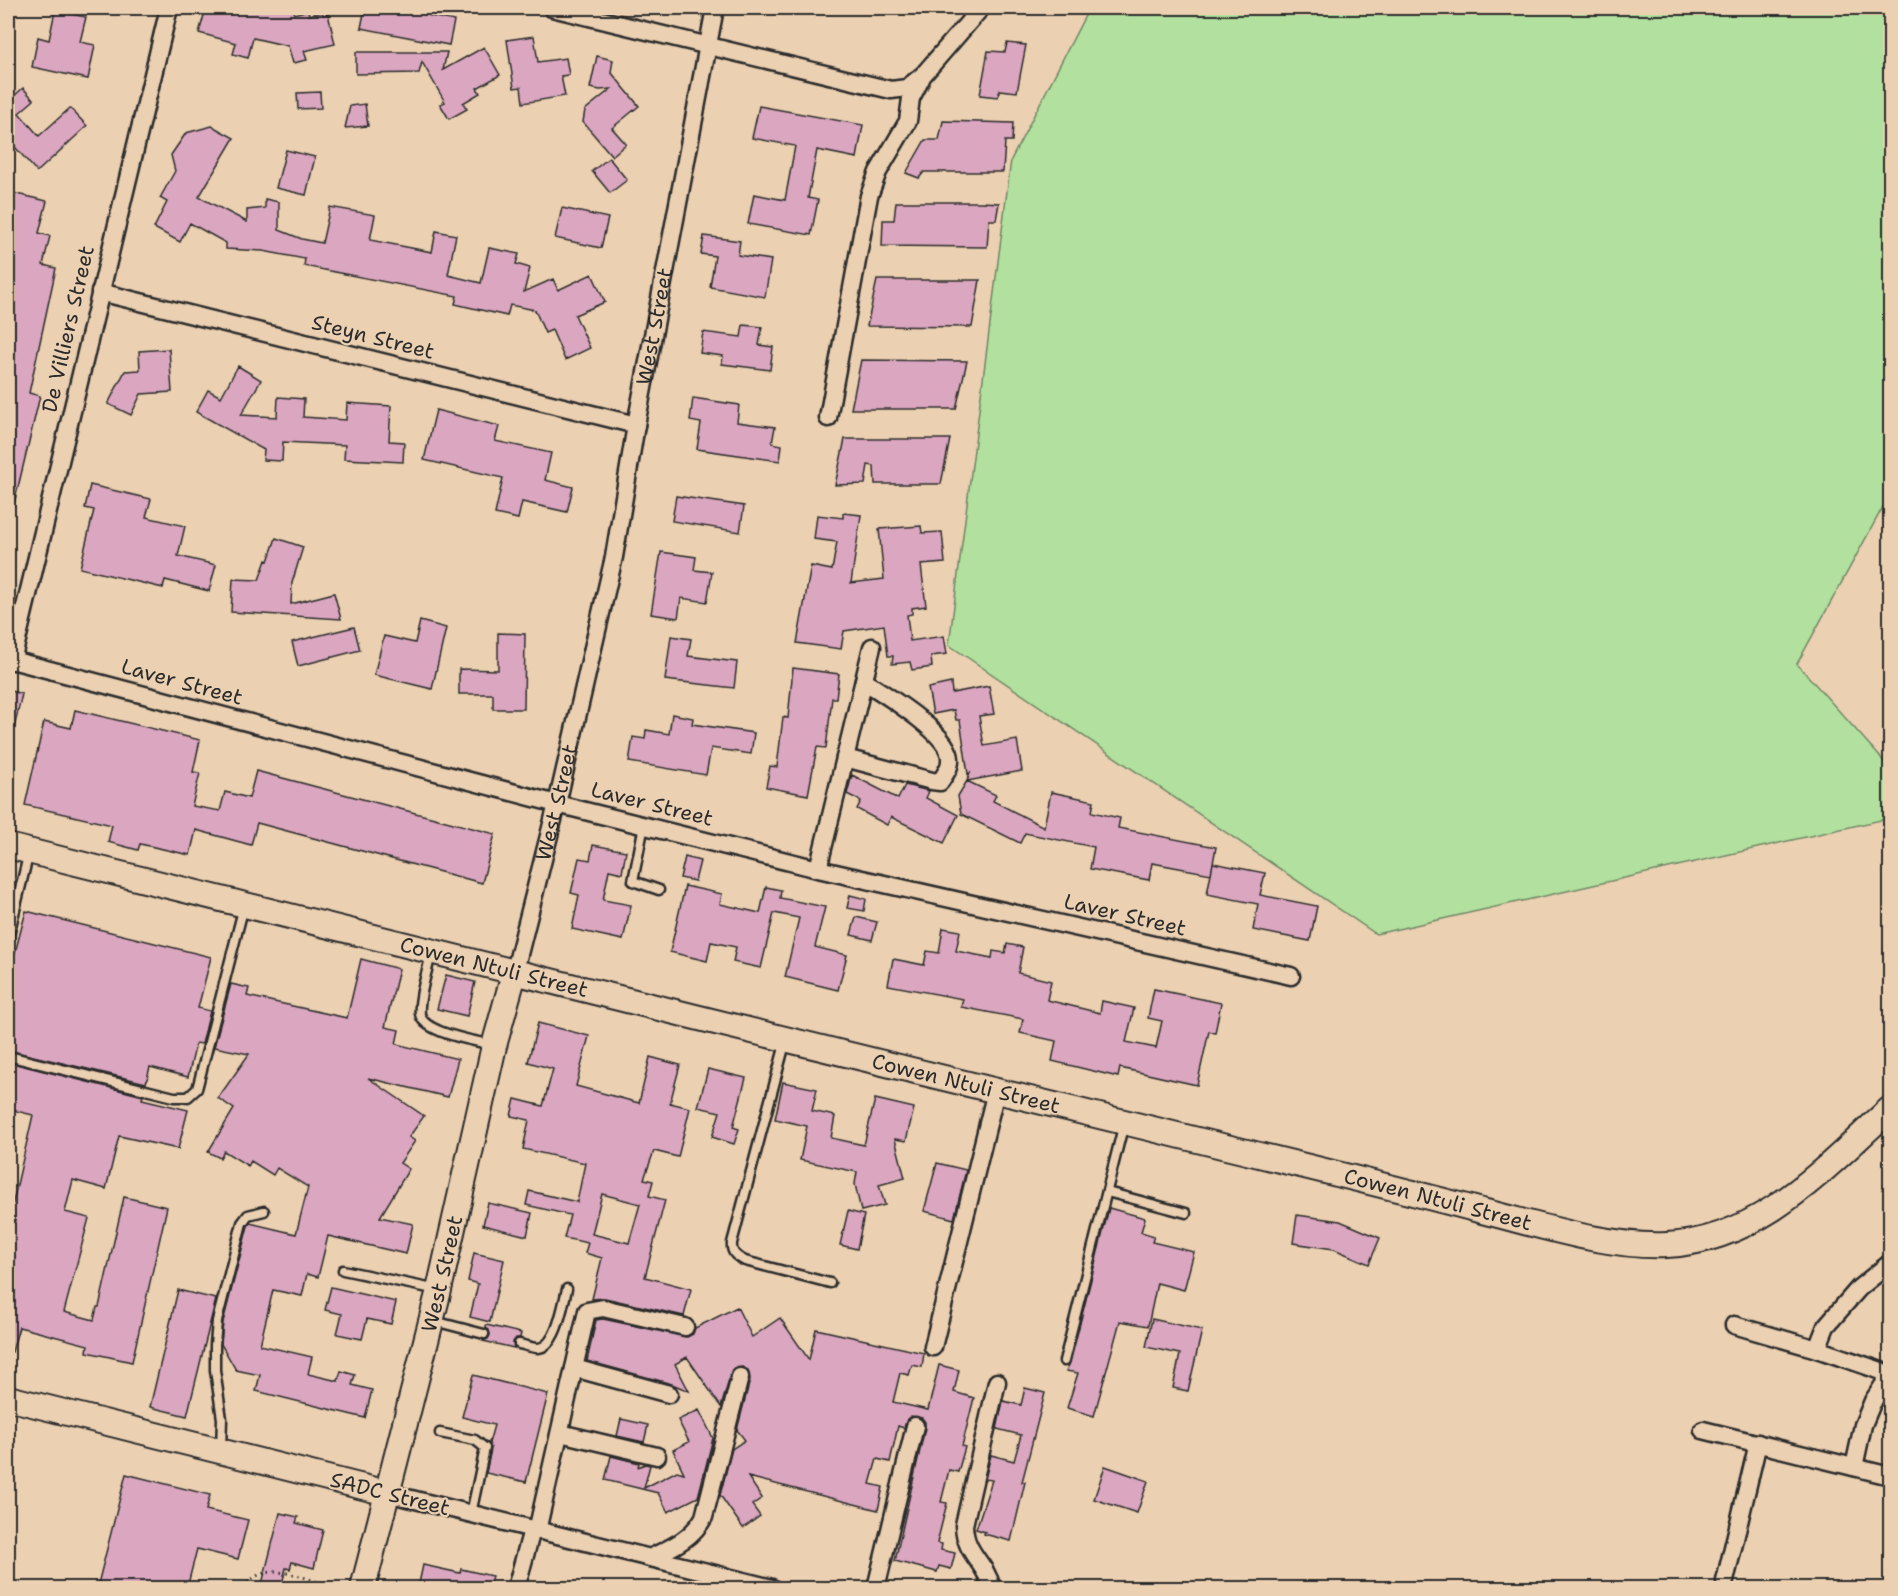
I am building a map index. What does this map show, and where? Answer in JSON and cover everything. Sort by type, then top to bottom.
[{"type":"street","name":"De Villiers Street","points":[[10,660],[168,8]]},
{"type":"street","points":[[552,8],[891,90],[907,88],[923,75],[981,8]]},
{"type":"street","name":"West Street","points":[[363,1588],[439,1290],[494,1046],[557,804],[614,557],[636,425],[715,8]]},
{"type":"street","points":[[828,418],[869,196],[878,172],[908,121],[911,98],[923,75]]},
{"type":"street","name":"Steyn Street","points":[[100,292],[636,425]]},
{"type":"street","points":[[818,869],[872,647]]},
{"type":"street","name":"Laver Street","points":[[10,660],[557,804],[818,869],[1291,976]]},
{"type":"street","points":[[845,758],[932,782],[940,782],[950,761],[949,751],[922,720],[864,681]]},
{"type":"street","name":"Cowen Ntuli Street","points":[[18,849],[514,974],[1370,1182],[1581,1236],[1628,1243],[1664,1245],[1709,1240],[1744,1226],[1776,1208],[1890,1109]]},
{"type":"street","points":[[933,1347],[996,1091]]},
{"type":"street","points":[[1817,1349],[1826,1326],[1859,1288],[1890,1263]]},
{"type":"street","points":[[516,1588],[535,1531],[587,1311],[603,1308],[685,1327]]},
{"type":"street","points":[[1734,1325],[1817,1349],[1890,1375],[1873,1401],[1866,1417],[1854,1467]]},
{"type":"street","points":[[574,1368],[669,1394]]},
{"type":"street","points":[[650,1558],[690,1536],[704,1517],[740,1377]]},
{"type":"street","points":[[992,1588],[988,1574],[968,1548],[964,1539],[964,1525],[997,1382]]},
{"type":"street","name":"SADC Street","points":[[8,1398],[535,1531],[772,1588]]},
{"type":"street","points":[[876,1588],[915,1426]]},
{"type":"street","points":[[1703,1430],[1890,1476]]},
{"type":"street","points":[[560,1433],[657,1456]]},
{"type":"street","points":[[1725,1581],[1758,1443]]},
{"type":"lane","points":[[644,825],[633,881],[659,890]]},
{"type":"lane","points":[[8,939],[18,849]]},
{"type":"lane","points":[[8,1056],[174,1096],[188,1096],[197,1089],[244,906]]},
{"type":"lane","points":[[432,953],[421,1002],[420,1014],[423,1023],[433,1029],[494,1046]]},
{"type":"lane","points":[[786,1040],[732,1250],[736,1256],[745,1261],[830,1283]]},
{"type":"lane","points":[[1064,1361],[1125,1122]]},
{"type":"lane","points":[[1107,1192],[1186,1213]]},
{"type":"lane","points":[[220,1451],[222,1419],[215,1370],[217,1321],[242,1222],[248,1215],[264,1210]]},
{"type":"lane","points":[[343,1270],[439,1290]]},
{"type":"lane","points":[[519,1344],[540,1348],[555,1335],[567,1289]]},
{"type":"lane","points":[[431,1321],[484,1334]]},
{"type":"lane","points":[[440,1433],[475,1440],[485,1448],[471,1514]]},
{"type":"path","points":[[244,1588],[256,1575],[269,1572],[295,1574],[334,1588]]},
{"type":"green space","points":[[1089,8],[1890,8],[1890,494],[1797,664],[1890,768],[1890,818],[1376,934],[949,645],[1011,160]]},
{"type":"building","points":[[206,8],[295,8],[294,14],[308,10],[309,15],[322,12],[323,15],[328,14],[335,44],[304,51],[307,60],[293,63],[288,46],[253,38],[248,58],[233,54],[236,43],[199,33]]},
{"type":"building","points":[[365,8],[430,8],[430,16],[454,21],[449,45],[361,28]]},
{"type":"building","points":[[55,11],[86,17],[80,42],[95,45],[88,79],[32,67],[38,37],[49,40]]},
{"type":"building","points":[[534,36],[538,62],[566,58],[569,75],[561,76],[565,96],[523,103],[521,87],[514,88],[507,40]]},
{"type":"building","points":[[1007,43],[1026,45],[1017,92],[1000,90],[998,97],[980,95],[988,51],[1005,52]]},
{"type":"building","points":[[484,47],[500,75],[477,88],[480,93],[463,103],[467,109],[449,119],[440,104],[445,102],[422,62],[419,73],[356,74],[356,52],[447,52],[443,70]]},
{"type":"building","points":[[597,56],[613,60],[611,72],[639,106],[612,128],[626,144],[612,156],[583,122],[585,110],[611,89],[590,88]]},
{"type":"building","points":[[23,88],[34,100],[19,113],[39,136],[70,108],[87,126],[37,172],[8,139],[8,89],[14,96]]},
{"type":"building","points":[[320,92],[321,108],[298,109],[297,93]]},
{"type":"building","points":[[365,104],[368,126],[345,128],[350,106]]},
{"type":"building","points":[[759,106],[863,125],[857,158],[817,150],[808,198],[818,200],[811,235],[748,224],[754,194],[785,200],[795,146],[752,138]]},
{"type":"building","points":[[943,121],[1013,123],[1012,141],[1005,141],[1003,172],[924,172],[919,178],[906,173],[925,140],[939,140]]},
{"type":"building","points":[[212,126],[234,138],[199,197],[247,222],[247,210],[265,208],[265,199],[279,202],[279,230],[302,239],[322,243],[330,207],[375,215],[370,240],[432,252],[436,231],[456,235],[448,275],[481,283],[489,248],[519,254],[516,264],[530,268],[524,292],[553,279],[558,290],[592,274],[605,302],[575,315],[590,348],[565,360],[552,330],[545,333],[535,310],[510,305],[507,316],[455,304],[457,296],[304,266],[305,259],[263,251],[226,249],[226,243],[190,223],[180,242],[154,228],[167,202],[160,198],[175,171],[171,155],[186,133]]},
{"type":"building","points":[[286,150],[315,157],[306,195],[276,188]]},
{"type":"building","points":[[609,158],[627,180],[610,193],[592,171]]},
{"type":"building","points":[[8,192],[47,201],[39,233],[50,236],[43,265],[56,268],[29,393],[40,396],[13,508],[8,507]]},
{"type":"building","points":[[896,202],[999,203],[996,220],[989,220],[987,247],[882,246],[883,220],[894,220]]},
{"type":"building","points":[[562,208],[608,218],[601,248],[555,238]]},
{"type":"building","points":[[704,236],[740,241],[738,255],[771,260],[765,297],[710,287],[715,256],[701,254]]},
{"type":"building","points":[[877,280],[980,280],[972,327],[867,326]]},
{"type":"building","points":[[743,325],[762,327],[759,345],[773,347],[770,370],[722,364],[723,356],[700,353],[703,332],[741,337]]},
{"type":"building","points":[[169,349],[172,392],[141,394],[131,415],[108,404],[125,371],[140,370],[139,351]]},
{"type":"building","points":[[861,360],[967,361],[956,409],[851,409]]},
{"type":"building","points":[[238,366],[261,380],[241,415],[277,417],[278,397],[304,399],[303,417],[346,420],[347,403],[391,406],[389,441],[404,442],[403,462],[344,459],[345,445],[283,442],[282,461],[263,460],[264,450],[196,412],[208,390],[221,397]]},
{"type":"building","points":[[693,398],[739,405],[737,422],[775,427],[772,443],[782,445],[780,461],[697,449],[701,423],[690,421]]},
{"type":"building","points":[[436,410],[499,426],[495,441],[551,453],[545,480],[573,487],[567,512],[522,502],[518,519],[495,514],[503,478],[424,460]]},
{"type":"building","points":[[845,439],[950,439],[941,484],[875,484],[874,466],[868,465],[865,484],[835,485]]},
{"type":"building","points":[[90,485],[151,499],[146,517],[185,526],[178,556],[216,565],[209,591],[165,580],[163,588],[80,568],[94,510],[85,508]]},
{"type":"building","points":[[676,496],[744,506],[740,532],[672,521]]},
{"type":"building","points":[[843,513],[861,515],[851,583],[884,579],[879,529],[921,526],[922,533],[942,532],[945,563],[921,565],[926,606],[912,608],[912,614],[907,615],[910,641],[944,636],[947,654],[931,656],[932,667],[912,670],[910,662],[892,664],[893,656],[888,656],[884,625],[844,631],[841,649],[797,643],[811,566],[832,570],[837,542],[814,539],[817,515],[843,518]]},
{"type":"building","points":[[276,538],[303,547],[292,583],[291,604],[334,593],[341,619],[231,612],[233,579],[259,580]]},
{"type":"building","points":[[661,552],[696,557],[694,570],[712,572],[707,602],[681,598],[678,618],[651,614]]},
{"type":"building","points":[[420,621],[446,628],[432,689],[374,675],[384,636],[415,643]]},
{"type":"building","points":[[354,627],[360,650],[298,666],[292,642]]},
{"type":"building","points":[[498,633],[525,634],[524,709],[493,709],[493,694],[459,694],[459,669],[498,670]]},
{"type":"building","points":[[671,636],[691,639],[688,656],[737,662],[734,688],[665,680]]},
{"type":"building","points":[[793,668],[839,674],[836,698],[832,698],[826,748],[817,747],[808,795],[766,787],[770,766],[777,767],[783,717],[788,718]]},
{"type":"building","points":[[951,683],[952,693],[989,686],[994,714],[979,716],[984,746],[1017,740],[1022,771],[967,781],[970,773],[968,774],[960,720],[956,720],[954,710],[933,714],[928,688]]},
{"type":"building","points":[[8,690],[22,694],[13,732],[8,732]]},
{"type":"building","points":[[75,710],[200,740],[193,772],[200,773],[192,806],[220,811],[225,792],[249,798],[256,771],[495,834],[482,883],[257,823],[251,845],[196,830],[190,855],[140,844],[138,850],[108,842],[112,825],[25,805],[44,722],[71,728]]},
{"type":"building","points":[[672,714],[693,718],[692,724],[754,733],[751,754],[711,748],[706,775],[629,762],[633,737],[645,739],[646,730],[669,734]]},
{"type":"building","points":[[852,775],[898,799],[905,785],[929,791],[926,798],[958,815],[944,843],[891,817],[887,825],[857,809],[861,801],[847,794]]},
{"type":"building","points":[[967,781],[996,795],[993,801],[1044,827],[1051,792],[1094,801],[1092,812],[1120,818],[1118,828],[1216,847],[1211,874],[1152,863],[1149,880],[1090,869],[1094,847],[1025,833],[1020,843],[961,814],[958,796]]},
{"type":"building","points":[[593,845],[626,851],[622,873],[609,870],[603,900],[631,905],[623,940],[572,929],[579,895],[571,893],[579,858],[590,860]]},
{"type":"building","points":[[685,857],[700,861],[695,881],[680,878]]},
{"type":"building","points":[[1213,863],[1265,873],[1260,895],[1317,906],[1310,941],[1253,930],[1258,904],[1207,894]]},
{"type":"building","points":[[685,886],[722,894],[720,904],[760,913],[766,887],[781,890],[780,898],[825,907],[815,947],[847,955],[838,990],[785,977],[799,918],[774,913],[761,968],[733,962],[736,947],[711,942],[707,961],[670,952]]},
{"type":"building","points":[[850,895],[866,899],[864,911],[847,908]]},
{"type":"building","points":[[26,911],[211,957],[198,1008],[210,1011],[202,1044],[196,1043],[188,1077],[150,1067],[146,1083],[8,1050],[8,963],[12,964]]},
{"type":"building","points":[[856,917],[877,922],[872,940],[851,935]]},
{"type":"building","points":[[943,928],[960,931],[956,951],[992,958],[993,951],[1005,953],[1007,944],[1023,947],[1018,973],[1051,981],[1047,1000],[1100,1013],[1102,1001],[1134,1008],[1126,1042],[1156,1048],[1162,1021],[1148,1018],[1154,989],[1221,1003],[1215,1033],[1209,1031],[1197,1085],[1120,1068],[1118,1077],[1052,1061],[1056,1041],[1020,1033],[1023,1019],[961,1007],[963,999],[888,985],[893,959],[924,965],[927,951],[939,953]]},
{"type":"building","points":[[361,959],[399,969],[385,1027],[399,1030],[396,1044],[458,1059],[448,1097],[368,1078],[424,1116],[409,1137],[415,1141],[400,1163],[409,1169],[380,1217],[413,1224],[406,1254],[328,1236],[318,1277],[307,1274],[302,1296],[273,1290],[260,1345],[312,1357],[308,1374],[338,1381],[341,1371],[355,1375],[352,1385],[372,1390],[365,1418],[256,1391],[260,1375],[236,1370],[221,1344],[223,1322],[248,1226],[250,1223],[296,1234],[308,1187],[277,1168],[273,1175],[251,1161],[248,1166],[224,1151],[220,1158],[208,1152],[234,1109],[218,1098],[249,1054],[214,1047],[231,984],[249,988],[247,996],[347,1018]]},
{"type":"building","points":[[446,975],[475,982],[467,1016],[437,1009]]},
{"type":"building","points":[[538,1023],[589,1036],[576,1086],[639,1103],[650,1057],[680,1065],[670,1103],[690,1108],[678,1157],[654,1151],[644,1179],[653,1181],[649,1196],[665,1200],[645,1277],[691,1289],[684,1316],[605,1298],[592,1299],[602,1258],[585,1253],[588,1243],[564,1238],[570,1215],[526,1205],[529,1191],[577,1202],[585,1163],[523,1149],[529,1120],[511,1116],[515,1099],[543,1106],[553,1069],[528,1062]],"holes":[[[602,1194],[640,1204],[629,1243],[592,1234]]]},
{"type":"building","points":[[8,1062],[143,1096],[142,1099],[188,1110],[178,1149],[119,1136],[106,1189],[73,1180],[65,1212],[89,1218],[64,1312],[94,1320],[124,1197],[167,1207],[132,1362],[87,1352],[88,1345],[19,1327],[12,1352],[8,1351],[8,1224],[33,1115],[8,1109]]},
{"type":"building","points":[[708,1069],[746,1078],[733,1127],[739,1129],[734,1144],[712,1137],[720,1112],[698,1107]]},
{"type":"building","points":[[783,1082],[817,1089],[812,1111],[835,1116],[831,1138],[864,1145],[875,1099],[914,1108],[906,1141],[895,1139],[905,1178],[879,1185],[885,1205],[861,1211],[855,1184],[857,1172],[800,1160],[807,1126],[775,1119]]},
{"type":"building","points":[[937,1163],[966,1170],[954,1219],[924,1211]]},
{"type":"building","points":[[488,1203],[532,1213],[527,1236],[483,1225]]},
{"type":"building","points":[[1109,1208],[1145,1218],[1141,1232],[1154,1236],[1152,1242],[1194,1252],[1184,1290],[1157,1283],[1148,1326],[1120,1321],[1094,1416],[1067,1408],[1078,1373],[1066,1371],[1070,1363]]},
{"type":"building","points":[[848,1211],[864,1215],[857,1249],[840,1245]]},
{"type":"building","points":[[1297,1215],[1340,1221],[1380,1238],[1369,1264],[1334,1249],[1293,1243]]},
{"type":"building","points":[[474,1253],[504,1260],[490,1322],[470,1317],[478,1284],[468,1281]]},
{"type":"building","points":[[331,1287],[396,1302],[391,1324],[367,1319],[362,1339],[337,1334],[342,1314],[325,1310]]},
{"type":"building","points":[[178,1290],[216,1299],[187,1416],[150,1407]]},
{"type":"building","points":[[737,1307],[752,1337],[780,1318],[809,1360],[816,1329],[924,1353],[922,1367],[912,1365],[909,1375],[900,1373],[893,1402],[928,1410],[939,1365],[959,1370],[954,1392],[974,1398],[958,1472],[949,1470],[941,1502],[947,1503],[937,1543],[942,1544],[941,1550],[955,1553],[951,1569],[939,1566],[937,1572],[895,1561],[925,1428],[922,1418],[911,1416],[907,1419],[904,1428],[898,1426],[890,1462],[877,1459],[870,1484],[883,1487],[878,1510],[748,1477],[762,1498],[752,1505],[760,1516],[743,1528],[720,1495],[732,1449],[745,1440],[737,1430],[750,1380],[748,1370],[742,1367],[732,1370],[721,1407],[687,1357],[675,1364],[689,1391],[672,1384],[587,1361],[596,1320],[603,1319],[687,1337],[693,1334],[695,1328]]},
{"type":"building","points":[[1152,1319],[1202,1330],[1188,1391],[1173,1388],[1180,1354],[1146,1347]]},
{"type":"building","points":[[486,1325],[521,1333],[520,1338],[516,1338],[513,1342],[514,1348],[483,1341],[490,1335]]},
{"type":"building","points":[[473,1375],[548,1394],[526,1482],[486,1473],[491,1449],[489,1443],[494,1425],[462,1417]]},
{"type":"building","points":[[1025,1388],[1045,1393],[1022,1482],[1025,1482],[1011,1541],[984,1534],[985,1532],[976,1529],[992,1480],[985,1479],[991,1455],[1014,1461],[1021,1435],[997,1429],[1003,1401],[1021,1405]]},
{"type":"building","points":[[699,1410],[713,1438],[698,1497],[668,1512],[658,1493],[605,1480],[611,1456],[639,1463],[638,1467],[645,1464],[650,1465],[644,1488],[677,1471],[684,1473],[673,1450],[689,1442],[678,1420]]},
{"type":"building","points":[[621,1419],[648,1425],[644,1442],[617,1436]]},
{"type":"building","points":[[1105,1466],[1148,1481],[1137,1513],[1094,1499]]},
{"type":"building","points":[[126,1474],[210,1495],[206,1510],[248,1520],[238,1559],[197,1549],[187,1588],[97,1588]]},
{"type":"building","points":[[280,1513],[298,1517],[296,1523],[323,1530],[314,1568],[292,1562],[290,1569],[286,1568],[281,1588],[261,1588]]},
{"type":"building","points":[[423,1565],[460,1573],[461,1569],[492,1576],[489,1588],[418,1588]]}]
